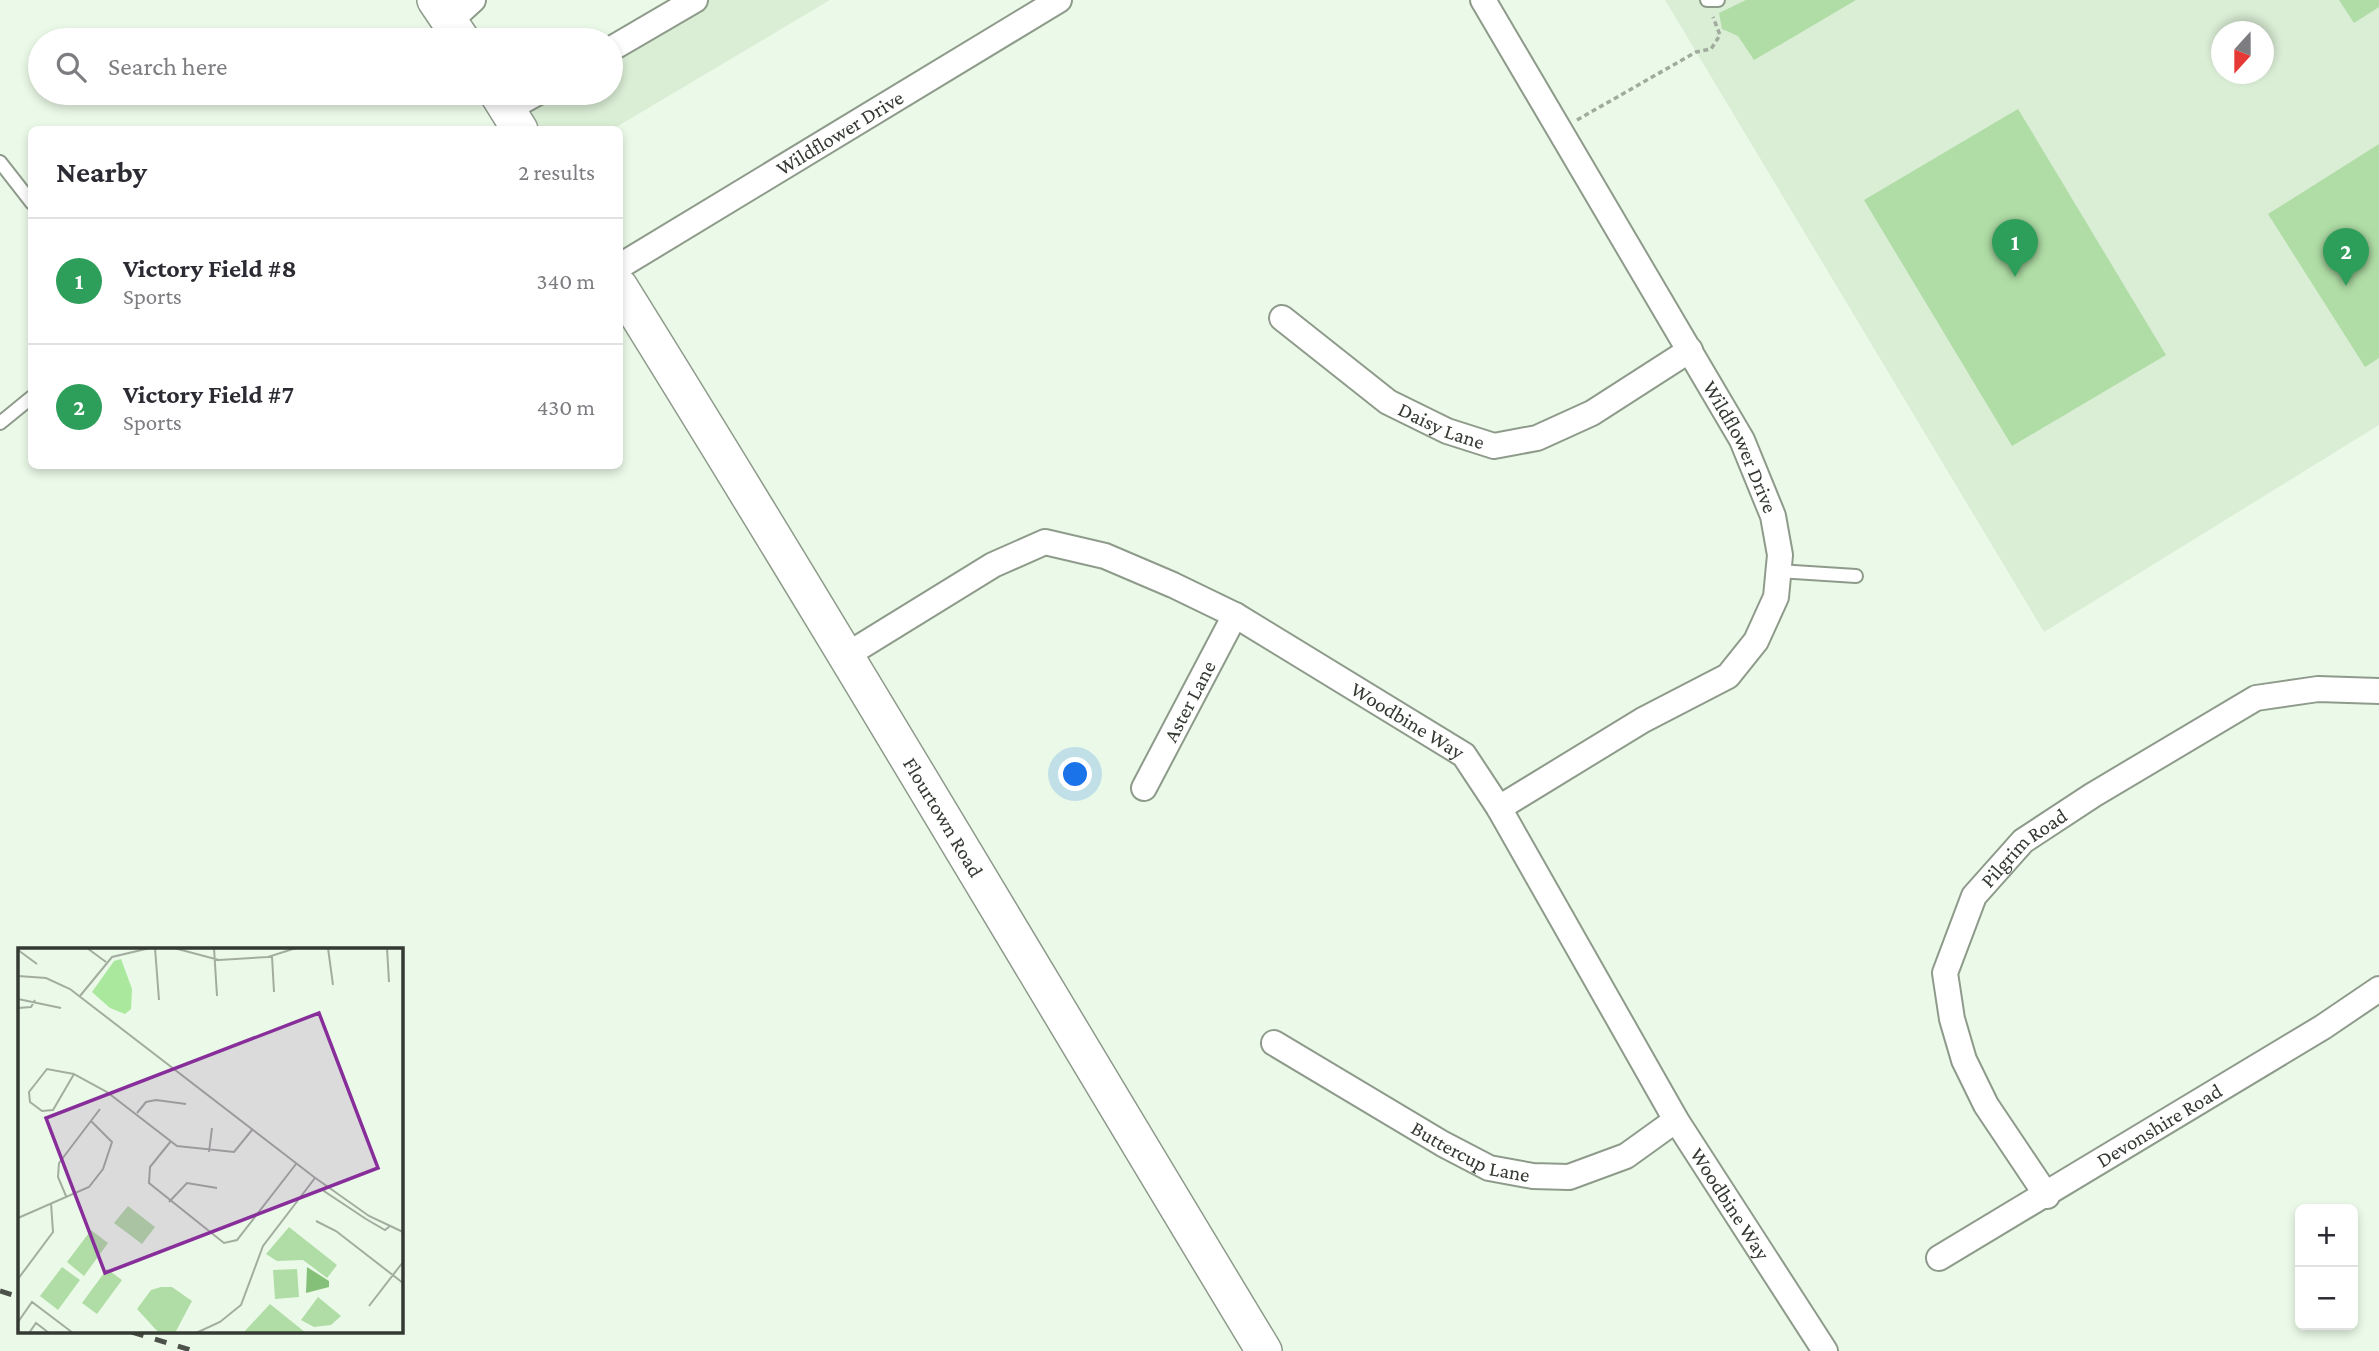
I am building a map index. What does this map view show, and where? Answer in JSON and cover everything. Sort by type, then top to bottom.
[{"type":"main road","name":"Flourtown Road","points":[[623,292],[846,655],[1043,988],[1264,1351]]},
{"type":"street","points":[[623,43],[695,0]]},
{"type":"street","name":"Wildflower Drive","points":[[623,264],[1059,0]]},
{"type":"street","name":"Wildflower Drive","points":[[1483,0],[1742,440],[1773,516],[1780,555],[1776,597],[1756,641],[1728,676],[1643,720],[1499,808]]},
{"type":"street","name":"Daisy Lane","points":[[1282,318],[1388,402],[1447,431],[1494,446],[1537,438],[1592,413],[1690,350]]},
{"type":"street","name":"Woodbine Way","points":[[846,655],[993,565],[1045,542],[1105,556],[1235,615],[1464,755],[1499,808],[1675,1120],[1825,1351]]},
{"type":"street","name":"Aster Lane","points":[[1144,788],[1235,615]]},
{"type":"street","name":"Pilgrim Road","points":[[2047,1196],[1986,1105],[1964,1060],[1952,1019],[1945,973],[1974,896],[2023,841],[2093,795],[2256,698],[2318,689],[2379,691]]},
{"type":"street","name":"Devonshire Road","points":[[1940,1258],[2047,1196],[2232,1080],[2323,1027],[2379,989]]},
{"type":"street","name":"Buttercup Lane","points":[[1273,1043],[1443,1144],[1489,1168],[1532,1176],[1569,1177],[1626,1156],[1675,1120]]},
{"type":"lane","points":[[1709,6],[1718,0]]},
{"type":"lane","points":[[0,162],[28,198]]},
{"type":"lane","points":[[0,423],[28,400]]},
{"type":"lane","points":[[1778,571],[1856,576]]},
{"type":"path","points":[[1560,130],[1696,52],[1711,49],[1720,35],[1709,6]]},
{"type":"shaded area","points":[[695,0],[830,0],[618,126],[521,126],[531,105],[623,105],[623,42]]},
{"type":"shaded area","points":[[1665,0],[2379,0],[2379,425],[2044,632]]},
{"type":"green space","points":[[1746,0],[1856,0],[1754,60],[1738,36],[1722,29],[1719,13]]},
{"type":"green space","points":[[2339,0],[2379,0],[2379,7],[2354,23]]},
{"type":"green space","points":[[2018,109],[2166,355],[2012,446],[1864,200]]},
{"type":"green space","points":[[2379,144],[2379,358],[2365,367],[2268,214]]},
{"type":"railway","points":[[0,1291],[18,1297]]},
{"type":"railway","points":[[139,1334],[194,1351]]},
{"type":"place","name":"Victory Field #8","points":[[2015,277]]},
{"type":"place","name":"Victory Field #7","points":[[2346,286]]}]
